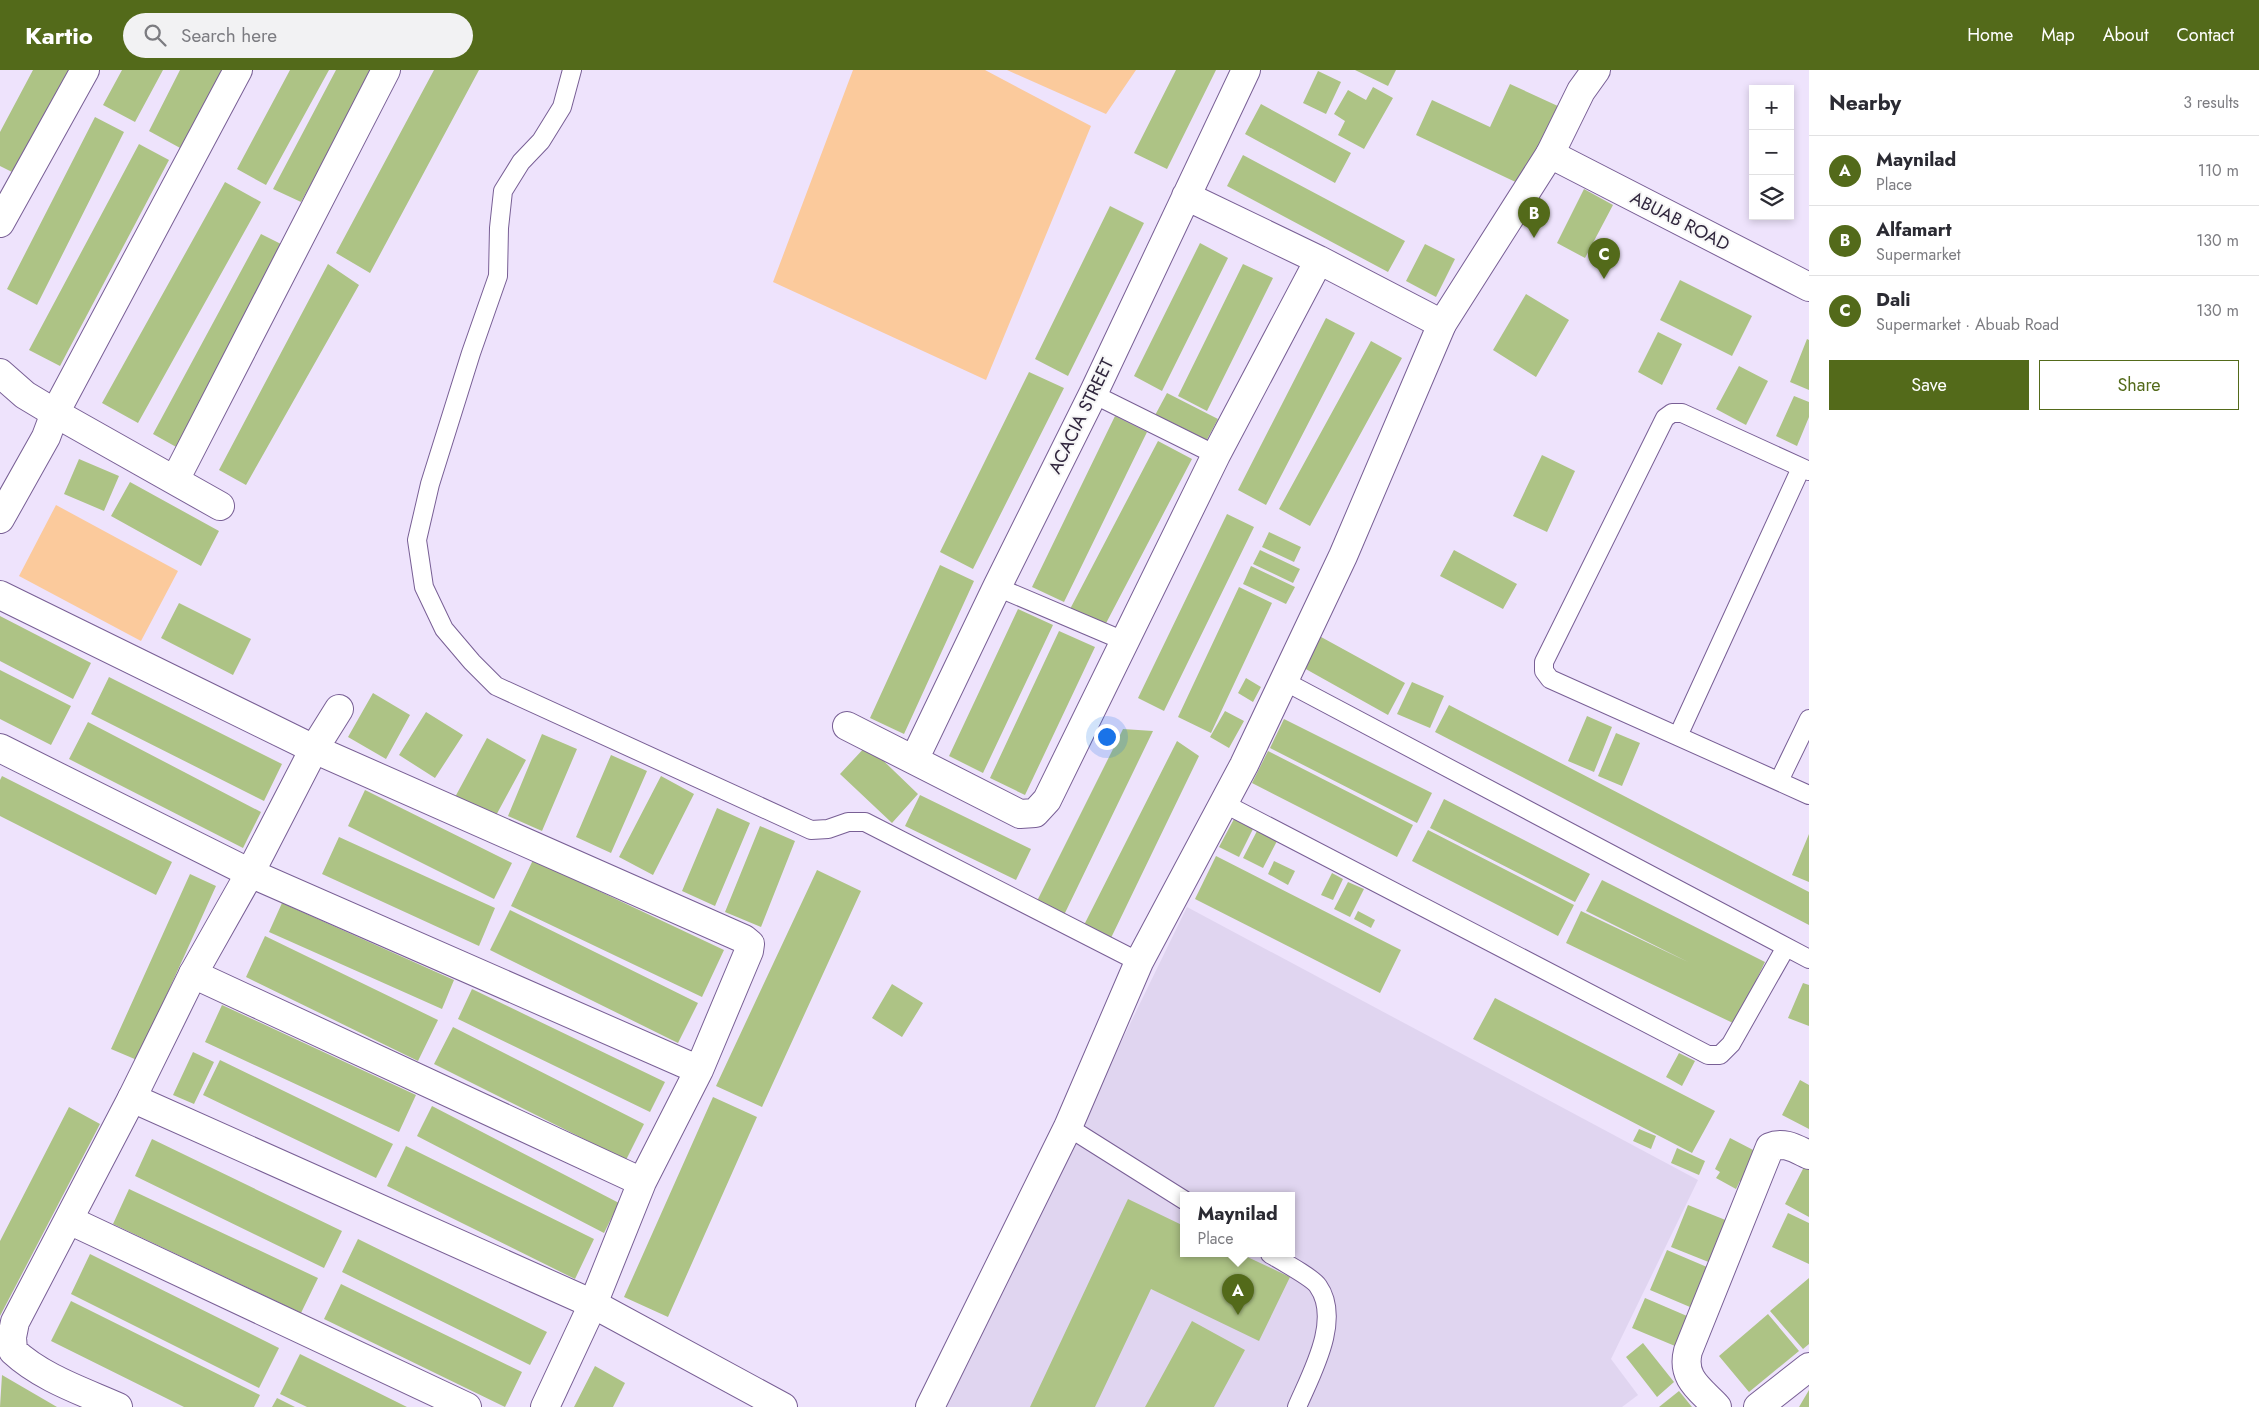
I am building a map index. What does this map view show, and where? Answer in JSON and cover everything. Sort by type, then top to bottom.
[{"type":"street","points":[[0,223],[85,70]]},
{"type":"street","points":[[0,519],[46,438],[55,413],[238,70]]},
{"type":"street","points":[[175,480],[386,70]]},
{"type":"street","name":"ACACIA STREET","points":[[914,760],[997,586],[1093,394],[1246,70]]},
{"type":"street","points":[[930,1407],[1068,1127],[1140,962],[1225,804],[1284,681],[1343,556],[1442,324],[1550,154],[1581,91],[1596,70]]},
{"type":"street","name":"ABUAB ROAD","points":[[1550,154],[1809,287]]},
{"type":"street","points":[[1186,196],[1319,260],[1442,324]]},
{"type":"street","points":[[847,726],[1020,814],[1035,813],[1047,800],[1216,455],[1319,260]]},
{"type":"street","points":[[0,373],[25,395],[220,506]]},
{"type":"street","points":[[0,594],[314,749],[744,939],[750,944],[749,952],[699,1070],[642,1182],[593,1304],[545,1407]]},
{"type":"street","points":[[118,1407],[43,1374],[27,1364],[13,1351],[12,1337],[15,1322],[132,1098],[193,974],[250,873],[314,749],[338,709]]},
{"type":"street","points":[[0,748],[250,873],[699,1070]]},
{"type":"street","points":[[193,974],[642,1182]]},
{"type":"street","points":[[132,1098],[593,1304],[783,1407]]},
{"type":"street","points":[[1717,1407],[1689,1376],[1685,1363],[1688,1351],[1770,1147],[1778,1143],[1788,1145],[1809,1155]]},
{"type":"street","points":[[69,1220],[467,1407]]},
{"type":"street","points":[[1758,1407],[1809,1367]]},
{"type":"lane","points":[[572,70],[562,107],[541,141],[521,162],[503,191],[498,228],[498,276],[471,353],[430,484],[417,540],[424,587],[444,629],[496,686],[812,830],[828,829],[848,822],[865,822],[1140,962]]},
{"type":"lane","points":[[1093,394],[1216,455]]},
{"type":"lane","points":[[1678,736],[1805,469],[1682,413],[1672,413],[1665,418],[1544,662],[1544,671],[1550,679],[1809,795]]},
{"type":"lane","points":[[997,586],[1124,641]]},
{"type":"lane","points":[[1284,681],[1809,959]]},
{"type":"lane","points":[[1779,781],[1809,719]]},
{"type":"lane","points":[[1225,804],[1708,1055],[1720,1055],[1731,1044],[1786,947]]},
{"type":"lane","points":[[1068,1127],[1180,1197]]},
{"type":"lane","points":[[1275,1257],[1318,1285],[1328,1307],[1321,1351],[1296,1407]]},
{"type":"shaded area","points":[[853,70],[985,70],[1091,126],[986,380],[773,282]]},
{"type":"shaded area","points":[[1007,70],[1136,70],[1106,114]]},
{"type":"shaded area","points":[[56,505],[178,571],[141,641],[19,576]]},
{"type":"shaded area","points":[[1187,907],[1698,1180],[1611,1359],[1638,1395],[1622,1407],[943,1407]]},
{"type":"building","points":[[33,70],[73,70],[18,175],[0,166],[0,132]]},
{"type":"building","points":[[122,70],[163,70],[135,122],[103,105]]},
{"type":"building","points":[[180,70],[223,70],[182,149],[149,131]]},
{"type":"building","points":[[290,70],[329,70],[266,185],[237,169]]},
{"type":"building","points":[[336,70],[373,70],[301,202],[273,189]]},
{"type":"building","points":[[434,70],[479,70],[370,273],[336,253]]},
{"type":"building","points":[[1176,70],[1216,70],[1167,169],[1134,153]]},
{"type":"building","points":[[1355,70],[1396,70],[1388,86]]},
{"type":"building","points":[[1318,71],[1341,82],[1326,114],[1303,103]]},
{"type":"building","points":[[1510,84],[1560,107],[1524,186],[1416,135],[1432,100],[1490,127]]},
{"type":"building","points":[[1373,87],[1393,98],[1364,149],[1338,135],[1345,121],[1334,114],[1348,90],[1366,100]]},
{"type":"building","points":[[1261,104],[1351,153],[1335,183],[1245,134]]},
{"type":"building","points":[[95,117],[124,132],[37,305],[7,289]]},
{"type":"building","points":[[139,144],[169,160],[60,366],[29,350]]},
{"type":"building","points":[[1243,155],[1405,241],[1388,272],[1227,186]]},
{"type":"building","points":[[225,182],[261,202],[138,423],[102,403]]},
{"type":"building","points":[[1584,189],[1613,205],[1585,258],[1557,243]]},
{"type":"building","points":[[1110,206],[1144,223],[1068,376],[1035,359]]},
{"type":"building","points":[[261,234],[291,249],[178,448],[153,434]]},
{"type":"building","points":[[1200,243],[1228,258],[1162,391],[1134,376]]},
{"type":"building","points":[[1425,244],[1455,259],[1436,297],[1406,281]]},
{"type":"building","points":[[328,264],[359,285],[246,485],[219,470]]},
{"type":"building","points":[[1243,264],[1273,278],[1207,411],[1178,396]]},
{"type":"building","points":[[1680,280],[1752,316],[1732,356],[1660,320]]},
{"type":"building","points":[[1526,294],[1569,320],[1536,377],[1493,350]]},
{"type":"building","points":[[1326,318],[1355,333],[1266,505],[1238,490]]},
{"type":"building","points":[[1658,332],[1682,344],[1662,385],[1638,372]]},
{"type":"building","points":[[1807,339],[1809,340],[1809,390],[1790,382]]},
{"type":"building","points":[[1371,341],[1402,358],[1310,526],[1279,509]]},
{"type":"building","points":[[1739,366],[1768,381],[1746,425],[1716,409]]},
{"type":"building","points":[[1029,372],[1064,388],[973,569],[940,552]]},
{"type":"building","points":[[1167,393],[1218,419],[1204,445],[1153,419]]},
{"type":"building","points":[[1794,396],[1809,402],[1809,417],[1797,446],[1776,436]]},
{"type":"building","points":[[1115,416],[1147,432],[1064,602],[1032,587]]},
{"type":"building","points":[[1158,441],[1192,459],[1103,629],[1069,611]]},
{"type":"building","points":[[1542,455],[1575,471],[1547,532],[1513,516]]},
{"type":"building","points":[[79,459],[119,476],[104,511],[64,494]]},
{"type":"building","points":[[130,482],[219,531],[201,566],[111,516]]},
{"type":"building","points":[[1227,514],[1254,527],[1164,711],[1138,698]]},
{"type":"building","points":[[1269,532],[1301,547],[1294,562],[1262,547]]},
{"type":"building","points":[[1260,550],[1300,569],[1293,583],[1253,564]]},
{"type":"building","points":[[1454,550],[1517,584],[1503,609],[1440,576]]},
{"type":"building","points":[[940,565],[974,581],[904,734],[870,718]]},
{"type":"building","points":[[1251,566],[1295,587],[1286,604],[1243,584]]},
{"type":"building","points":[[1239,587],[1272,603],[1211,733],[1178,717]]},
{"type":"building","points":[[179,603],[251,639],[233,675],[161,638]]},
{"type":"building","points":[[1018,609],[1053,625],[983,773],[949,756]]},
{"type":"building","points":[[0,616],[91,663],[73,699],[0,661]]},
{"type":"building","points":[[1059,631],[1095,647],[1025,795],[990,778]]},
{"type":"building","points":[[1312,632],[1405,683],[1388,715],[1295,663]]},
{"type":"building","points":[[0,670],[71,706],[51,745],[0,719]]},
{"type":"building","points":[[109,677],[282,764],[264,801],[91,714]]},
{"type":"building","points":[[1246,678],[1261,687],[1253,702],[1238,693]]},
{"type":"building","points":[[1412,682],[1444,696],[1430,728],[1397,714]]},
{"type":"building","points":[[373,693],[410,715],[386,759],[348,737]]},
{"type":"building","points":[[1449,705],[1809,892],[1809,925],[1435,732]]},
{"type":"building","points":[[1225,711],[1244,721],[1229,748],[1210,737]]},
{"type":"building","points":[[426,712],[463,735],[435,778],[399,755]]},
{"type":"building","points":[[1587,716],[1612,727],[1594,772],[1568,761]]},
{"type":"building","points":[[1284,719],[1432,793],[1417,823],[1270,748]]},
{"type":"building","points":[[88,722],[261,812],[243,848],[69,759]]},
{"type":"building","points":[[1123,729],[1153,731],[1064,915],[1037,901]]},
{"type":"building","points":[[1616,733],[1640,743],[1622,786],[1598,776]]},
{"type":"building","points":[[542,734],[577,749],[542,831],[508,816]]},
{"type":"building","points":[[487,738],[526,760],[493,821],[454,799]]},
{"type":"building","points":[[1177,741],[1199,756],[1110,940],[1083,927]]},
{"type":"building","points":[[867,745],[918,794],[892,823],[840,774]]},
{"type":"building","points":[[1268,751],[1413,825],[1397,857],[1252,783]]},
{"type":"building","points":[[611,755],[647,771],[611,853],[576,837]]},
{"type":"building","points":[[2,776],[172,862],[156,895],[0,816],[0,780]]},
{"type":"building","points":[[661,776],[694,794],[653,875],[619,857]]},
{"type":"building","points":[[365,790],[512,863],[494,899],[348,826]]},
{"type":"building","points":[[920,795],[1031,849],[1016,880],[905,826]]},
{"type":"building","points":[[1444,799],[1590,874],[1575,902],[1430,828]]},
{"type":"building","points":[[717,808],[750,823],[715,906],[682,891]]},
{"type":"building","points":[[1234,819],[1253,829],[1239,857],[1219,847]]},
{"type":"building","points":[[760,826],[795,841],[761,927],[725,912]]},
{"type":"building","points":[[1428,830],[1574,905],[1558,936],[1412,861]]},
{"type":"building","points":[[1257,831],[1277,841],[1263,868],[1243,858]]},
{"type":"building","points":[[1809,834],[1809,882],[1792,875]]},
{"type":"building","points":[[339,837],[495,908],[479,946],[322,874]]},
{"type":"building","points":[[1216,856],[1401,950],[1380,993],[1195,899]]},
{"type":"building","points":[[533,860],[724,950],[702,997],[511,906]]},
{"type":"building","points":[[1274,861],[1295,871],[1288,885],[1268,874]]},
{"type":"building","points":[[817,870],[861,891],[762,1107],[716,1086]]},
{"type":"building","points":[[1332,873],[1343,879],[1333,900],[1321,895]]},
{"type":"building","points":[[190,874],[216,886],[137,1060],[111,1049]]},
{"type":"building","points":[[1602,880],[1765,962],[1735,1024],[1566,943],[1581,911],[1688,962],[1586,911]]},
{"type":"building","points":[[1348,882],[1364,889],[1350,917],[1334,909]]},
{"type":"building","points":[[282,903],[454,980],[442,1009],[269,932]]},
{"type":"building","points":[[510,910],[698,1003],[678,1043],[490,950]]},
{"type":"building","points":[[1358,911],[1375,920],[1371,928],[1354,919]]},
{"type":"building","points":[[265,936],[438,1020],[418,1061],[246,977]]},
{"type":"building","points":[[1803,983],[1809,985],[1809,1026],[1788,1018]]},
{"type":"building","points":[[892,984],[923,1003],[902,1037],[872,1018]]},
{"type":"building","points":[[472,989],[665,1082],[650,1112],[458,1019]]},
{"type":"building","points":[[1495,998],[1715,1111],[1692,1153],[1473,1039]]},
{"type":"building","points":[[222,1005],[416,1095],[399,1132],[205,1042]]},
{"type":"building","points":[[453,1027],[644,1124],[626,1160],[434,1064]]},
{"type":"building","points":[[193,1052],[214,1062],[194,1104],[173,1095]]},
{"type":"building","points":[[1679,1053],[1695,1061],[1682,1086],[1666,1077]]},
{"type":"building","points":[[220,1060],[393,1144],[376,1178],[203,1095]]},
{"type":"building","points":[[1800,1080],[1809,1085],[1809,1129],[1782,1115]]},
{"type":"building","points":[[713,1097],[757,1117],[668,1317],[624,1297]]},
{"type":"building","points":[[432,1106],[619,1203],[604,1233],[417,1136]]},
{"type":"building","points":[[69,1107],[100,1124],[0,1316],[0,1241]]},
{"type":"building","points":[[1639,1129],[1656,1136],[1651,1149],[1633,1141]]},
{"type":"building","points":[[1730,1138],[1759,1153],[1744,1184],[1740,1181],[1736,1189],[1716,1178],[1720,1172],[1715,1169]]},
{"type":"building","points":[[152,1139],[342,1231],[324,1268],[135,1176]]},
{"type":"building","points":[[406,1146],[594,1239],[575,1279],[387,1186]]},
{"type":"building","points":[[1677,1148],[1705,1161],[1699,1175],[1671,1163]]},
{"type":"building","points":[[1806,1163],[1809,1165],[1809,1217],[1785,1204]]},
{"type":"building","points":[[129,1189],[318,1278],[301,1313],[113,1224]]},
{"type":"building","points":[[1128,1199],[1180,1224],[1180,1257],[1247,1257],[1290,1277],[1259,1341],[1151,1289],[1095,1407],[1030,1407]]},
{"type":"building","points":[[1688,1205],[1738,1225],[1721,1267],[1671,1247]]},
{"type":"building","points":[[1788,1213],[1809,1223],[1809,1264],[1772,1247]]},
{"type":"building","points":[[358,1239],[547,1332],[530,1365],[342,1272]]},
{"type":"building","points":[[1667,1250],[1714,1270],[1697,1310],[1650,1290]]},
{"type":"building","points":[[90,1254],[279,1348],[259,1388],[71,1294]]},
{"type":"building","points":[[1809,1278],[1809,1344],[1803,1349],[1770,1311]]},
{"type":"building","points":[[341,1284],[522,1372],[505,1407],[324,1319]]},
{"type":"building","points":[[1645,1298],[1687,1316],[1675,1346],[1632,1328]]},
{"type":"building","points":[[71,1301],[260,1395],[254,1407],[184,1407],[51,1341]]},
{"type":"building","points":[[1768,1314],[1799,1351],[1749,1392],[1719,1356]]},
{"type":"building","points":[[1192,1321],[1245,1350],[1214,1407],[1145,1407]]},
{"type":"building","points":[[1643,1343],[1674,1382],[1657,1397],[1626,1357]]},
{"type":"building","points":[[300,1354],[407,1407],[307,1407],[280,1394]]},
{"type":"building","points":[[595,1366],[625,1383],[613,1407],[574,1407]]},
{"type":"building","points":[[2,1375],[57,1407],[0,1407]]},
{"type":"building","points":[[1809,1390],[1809,1407],[1799,1407]]},
{"type":"building","points":[[1679,1391],[1692,1407],[1659,1407]]},
{"type":"building","points":[[277,1398],[295,1407],[272,1407]]},
{"type":"place","name":"Alfamart","points":[[1534,238]]},
{"type":"place","name":"Dali","points":[[1604,279]]},
{"type":"place","name":"Maynilad","points":[[1238,1315]]}]
